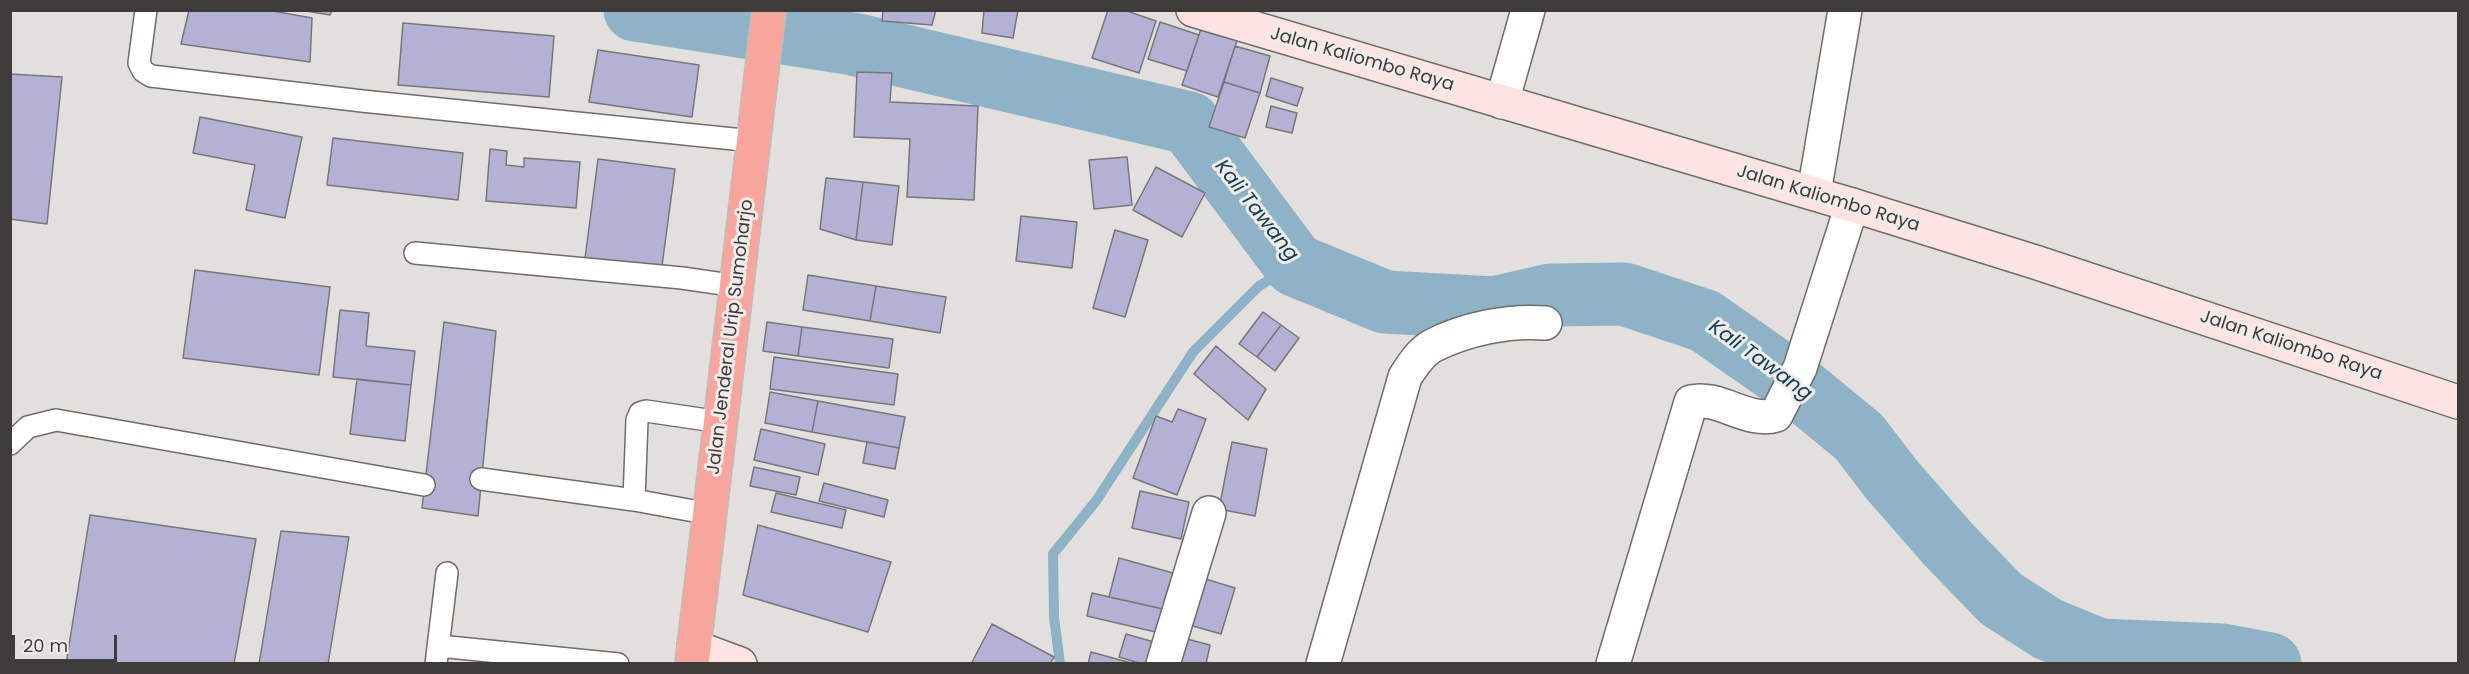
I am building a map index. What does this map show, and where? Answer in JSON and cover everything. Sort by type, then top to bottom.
[{"type":"highway","name":"Jalan Jenderal Urip Sumoharjo","points":[[693,655],[769,13]]},
{"type":"street","name":"Jalan Kaliombo Raya","points":[[1193,10],[1814,193],[2035,262],[2458,402]]},
{"type":"street","points":[[1503,102],[1528,10]]},
{"type":"street","points":[[1814,193],[1845,10]]},
{"type":"street","points":[[1613,663],[1691,402],[1702,400],[1749,414],[1769,417],[1776,415],[1800,368],[1852,205]]},
{"type":"street","points":[[1323,663],[1405,377],[1416,360],[1431,347],[1466,333],[1510,324],[1545,323]]},
{"type":"street","points":[[1162,663],[1209,513]]},
{"type":"street","points":[[693,655],[740,663]]},
{"type":"lane","points":[[146,10],[139,63],[143,71],[151,75],[362,101],[753,141]]},
{"type":"lane","points":[[416,254],[682,278],[737,286]]},
{"type":"lane","points":[[634,500],[637,420],[640,413],[646,411],[721,422]]},
{"type":"lane","points":[[10,444],[28,427],[56,420],[424,485]]},
{"type":"lane","points":[[481,479],[634,500],[710,514]]},
{"type":"lane","points":[[447,573],[438,655],[618,663]]},
{"type":"building","points":[[189,10],[267,10],[312,18],[310,62],[181,44]]},
{"type":"building","points":[[300,10],[332,10],[330,15]]},
{"type":"building","points":[[883,10],[936,10],[932,25],[882,21]]},
{"type":"building","points":[[984,10],[1018,10],[1013,38],[982,33]]},
{"type":"building","points":[[1108,10],[1124,10],[1156,21],[1139,73],[1092,58]]},
{"type":"building","points":[[1160,22],[1199,35],[1187,71],[1148,59]]},
{"type":"building","points":[[403,23],[554,36],[549,97],[398,85]]},
{"type":"building","points":[[1202,26],[1238,38],[1218,97],[1182,85]]},
{"type":"building","points":[[1235,46],[1270,56],[1260,93],[1224,82]]},
{"type":"building","points":[[598,50],[699,65],[692,117],[589,102]]},
{"type":"building","points":[[857,72],[892,73],[890,102],[978,106],[974,200],[907,197],[910,139],[854,137]]},
{"type":"building","points":[[10,74],[62,77],[47,224],[10,219]]},
{"type":"building","points":[[1271,78],[1303,88],[1297,106],[1266,96]]},
{"type":"building","points":[[1224,82],[1260,93],[1245,138],[1209,127]]},
{"type":"building","points":[[1271,106],[1297,113],[1292,133],[1266,127]]},
{"type":"building","points":[[200,117],[302,137],[285,218],[246,210],[255,165],[193,153]]},
{"type":"building","points":[[333,138],[463,153],[458,200],[327,185]]},
{"type":"building","points":[[490,149],[507,151],[506,165],[524,167],[524,158],[580,162],[576,208],[486,201]]},
{"type":"building","points":[[1127,157],[1132,205],[1094,209],[1089,160]]},
{"type":"building","points":[[598,159],[675,169],[661,273],[584,266]]},
{"type":"building","points":[[1156,167],[1205,193],[1182,237],[1133,210]]},
{"type":"building","points":[[826,178],[863,182],[856,240],[820,229]]},
{"type":"building","points":[[863,182],[899,186],[892,245],[856,240]]},
{"type":"building","points":[[1021,216],[1077,222],[1072,268],[1016,261]]},
{"type":"building","points":[[1115,230],[1148,240],[1125,317],[1093,308]]},
{"type":"building","points":[[195,270],[330,287],[319,375],[183,358]]},
{"type":"building","points":[[808,275],[876,286],[870,321],[803,310]]},
{"type":"building","points":[[876,286],[946,297],[940,333],[870,321]]},
{"type":"building","points":[[340,310],[369,313],[366,346],[415,351],[411,385],[333,377]]},
{"type":"building","points":[[1263,312],[1281,325],[1257,357],[1239,344]]},
{"type":"building","points":[[444,322],[496,331],[478,516],[422,508]]},
{"type":"building","points":[[767,322],[802,327],[798,356],[763,351]]},
{"type":"building","points":[[1281,325],[1299,338],[1275,371],[1257,357]]},
{"type":"building","points":[[802,327],[893,339],[889,368],[798,356]]},
{"type":"building","points":[[1216,346],[1266,389],[1248,420],[1194,374]]},
{"type":"building","points":[[774,357],[898,374],[894,405],[770,389]]},
{"type":"building","points":[[357,379],[411,385],[405,441],[350,434]]},
{"type":"building","points":[[770,392],[818,401],[812,432],[765,423]]},
{"type":"building","points":[[818,401],[905,417],[899,448],[812,432]]},
{"type":"building","points":[[1178,409],[1206,419],[1177,495],[1133,478],[1156,416],[1172,422]]},
{"type":"building","points":[[761,429],[825,444],[818,475],[754,460]]},
{"type":"building","points":[[867,442],[899,448],[895,469],[863,463]]},
{"type":"building","points":[[1232,442],[1267,449],[1255,516],[1219,509]]},
{"type":"building","points":[[754,467],[800,477],[796,495],[750,486]]},
{"type":"building","points":[[824,483],[888,500],[884,517],[819,501]]},
{"type":"building","points":[[1140,491],[1189,502],[1181,539],[1132,528]]},
{"type":"building","points":[[776,493],[846,510],[842,528],[771,512]]},
{"type":"building","points":[[90,515],[256,539],[234,664],[66,664]]},
{"type":"building","points":[[758,525],[891,562],[868,632],[743,595]]},
{"type":"building","points":[[281,531],[349,537],[328,664],[259,664]]},
{"type":"building","points":[[1119,558],[1173,573],[1163,609],[1109,597]]},
{"type":"building","points":[[1199,577],[1235,588],[1221,634],[1186,624]]},
{"type":"building","points":[[1092,593],[1163,609],[1164,634],[1087,616]]},
{"type":"building","points":[[992,624],[1054,657],[1050,664],[971,664]]},
{"type":"building","points":[[1126,634],[1161,644],[1155,664],[1142,664],[1119,657]]},
{"type":"building","points":[[1175,636],[1210,645],[1206,664],[1168,664]]},
{"type":"building","points":[[1091,652],[1135,664],[1088,664]]},
{"type":"waterway","name":"Kali Tawang","points":[[635,10],[853,44],[1189,123],[1295,265],[1385,302],[1494,308],[1551,295],[1624,294],[1705,321],[1791,381],[1859,437],[1892,480],[1948,544],[2001,599],[2048,629],[2099,650],[2222,655],[2270,664]]},
{"type":"waterway","points":[[1060,664],[1054,617],[1053,554],[1096,501],[1193,352],[1259,286],[1295,265]]}]
